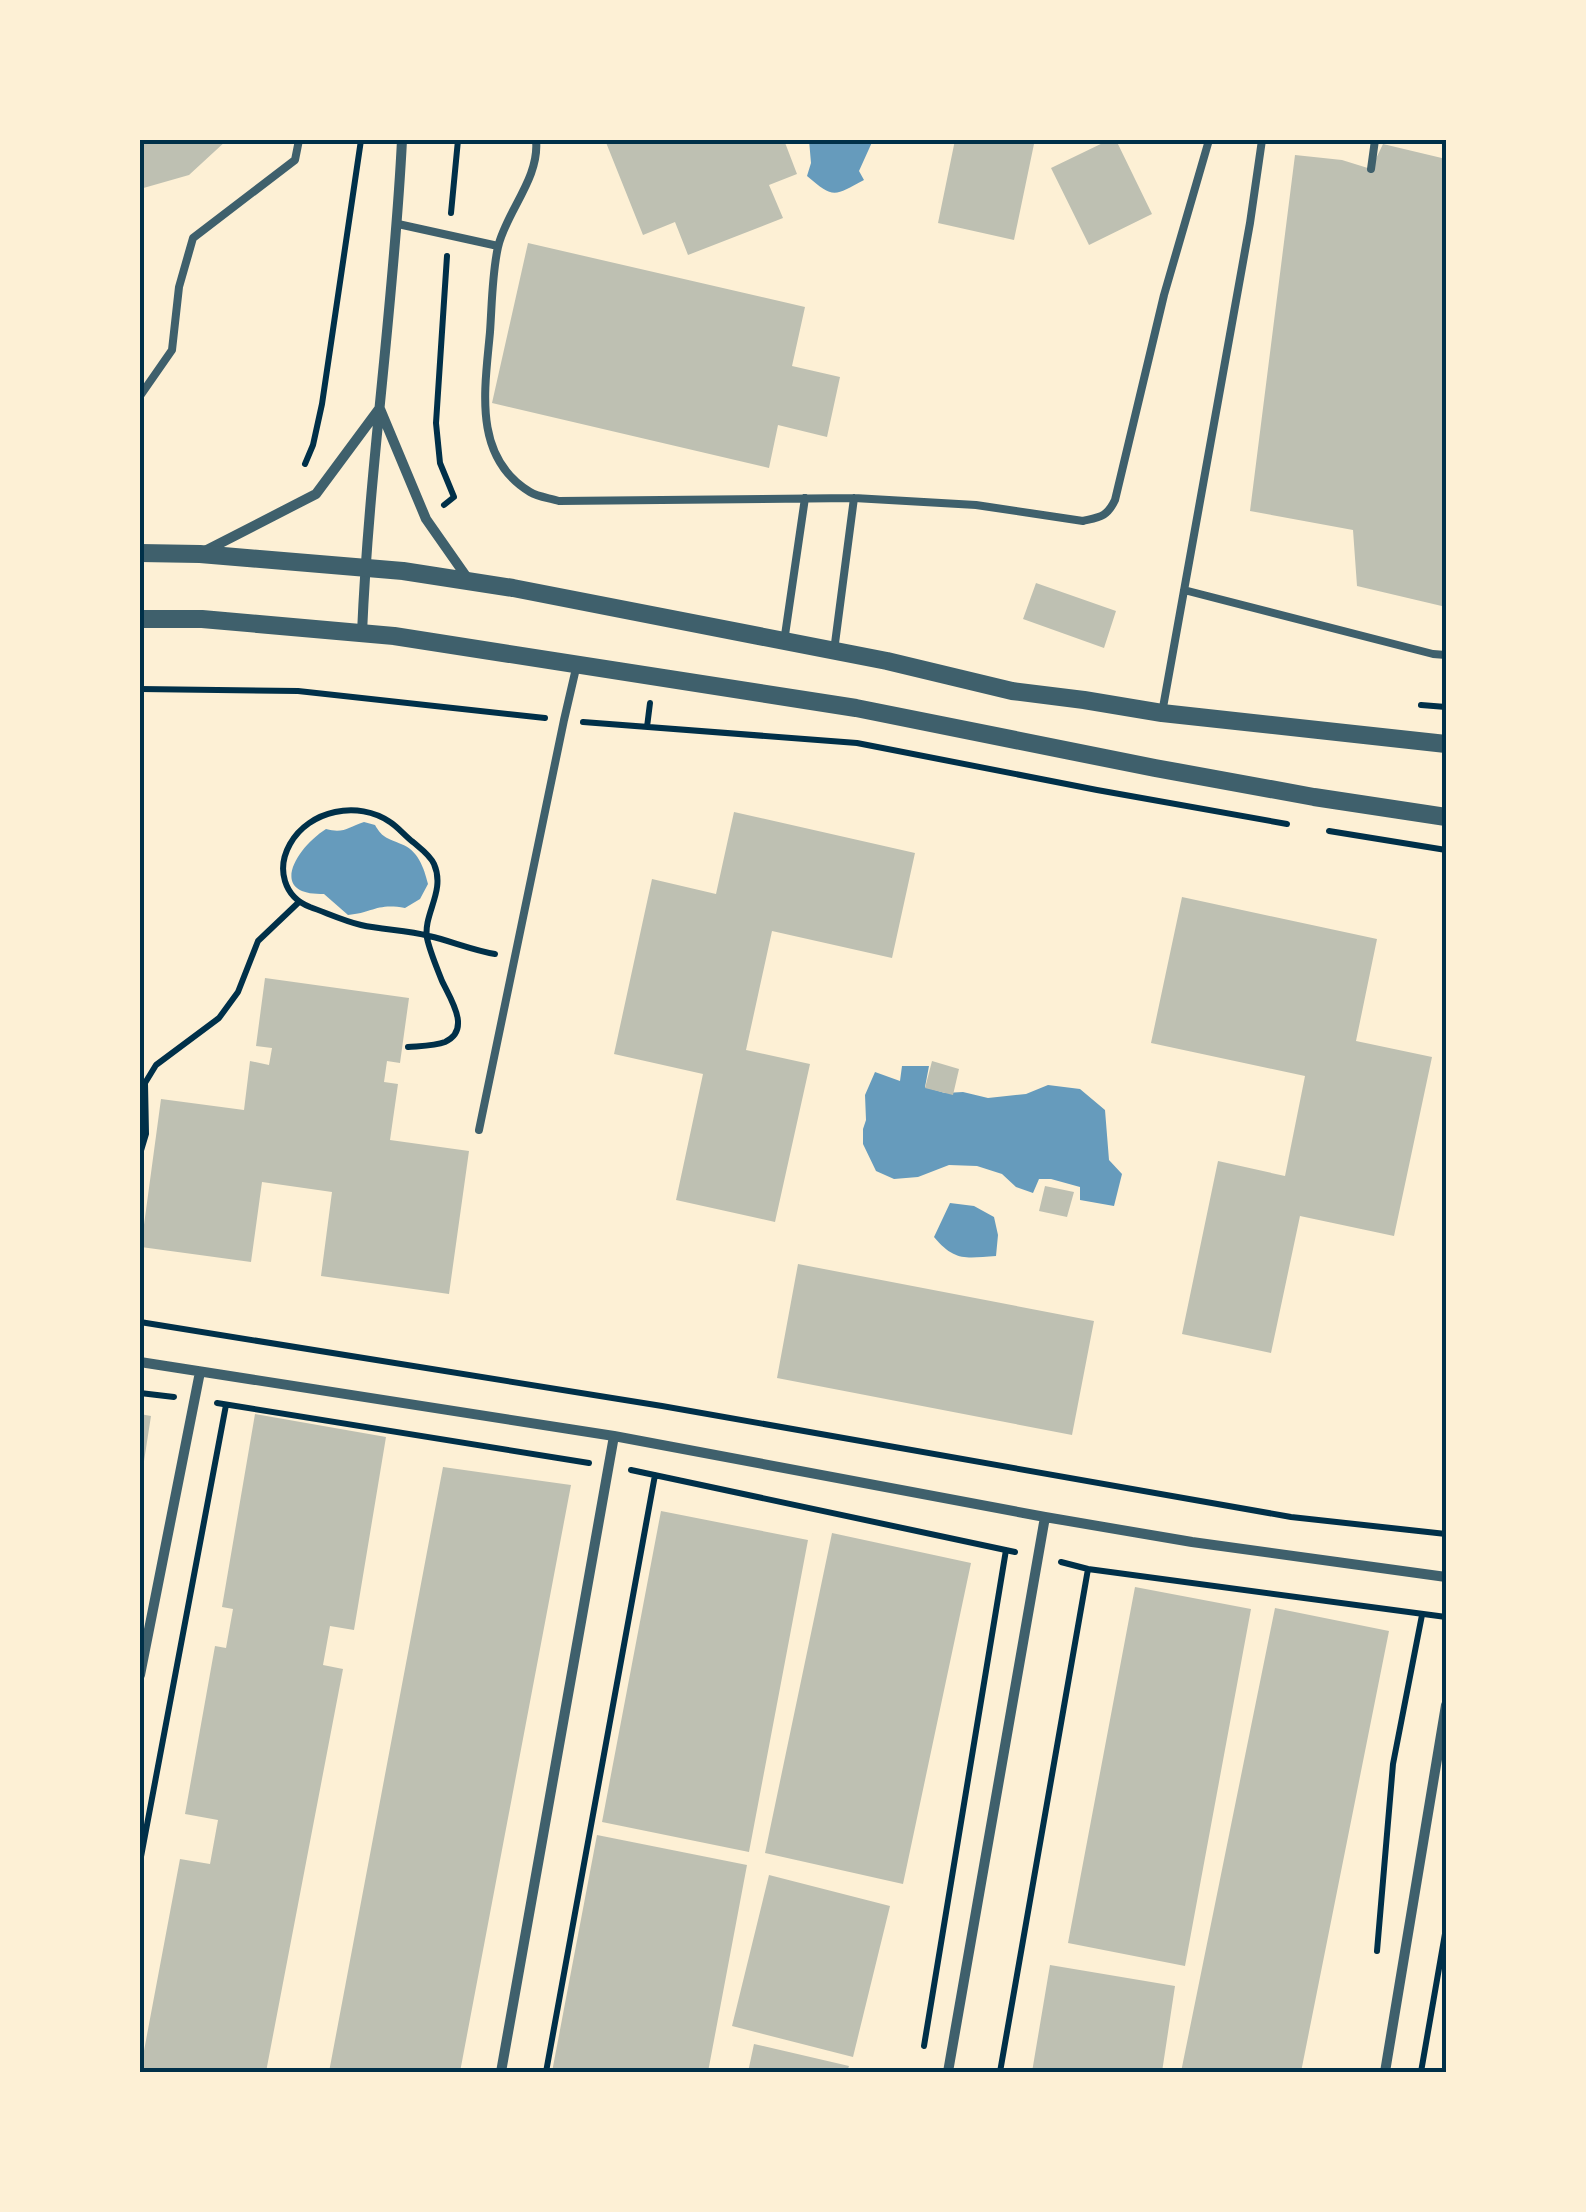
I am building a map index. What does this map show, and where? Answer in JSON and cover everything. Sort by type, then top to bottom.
[{"type":"street","points":[[362,633],[364,566],[398,224],[402,140]]},
{"type":"street","points":[[200,554],[316,494],[379,408]]},
{"type":"street","points":[[379,408],[426,520],[470,582]]},
{"type":"street","points":[[140,553],[364,566],[470,582],[887,661],[1012,691],[1162,713],[1446,744]]},
{"type":"street","points":[[140,619],[202,619],[362,633],[578,664],[840,705],[1155,768],[1446,817]]},
{"type":"street","points":[[140,1362],[614,1436],[1192,1542],[1446,1578]]},
{"type":"street","points":[[140,1675],[200,1372]]},
{"type":"street","points":[[501,2072],[614,1436]]},
{"type":"street","points":[[948,2072],[1045,1517]]},
{"type":"street","points":[[1384,2072],[1446,1705]]},
{"type":"lane","points":[[140,396],[172,350],[179,287],[193,238],[295,160],[299,140]]},
{"type":"lane","points":[[536,140],[529,176],[498,246],[483,403],[488,437],[506,472],[532,494],[559,501],[854,498],[976,505],[1083,521],[1100,518],[1110,511],[1115,500],[1164,295],[1209,140]]},
{"type":"lane","points":[[1162,713],[1262,140]]},
{"type":"lane","points":[[1371,169],[1374,140]]},
{"type":"lane","points":[[398,224],[498,246]]},
{"type":"lane","points":[[784,642],[805,498]]},
{"type":"lane","points":[[834,652],[854,498]]},
{"type":"lane","points":[[1184,590],[1446,655]]},
{"type":"lane","points":[[480,1130],[578,664]]},
{"type":"path","points":[[302,469],[314,445],[322,404],[361,140]]},
{"type":"path","points":[[454,497],[440,463],[436,423],[458,140]]},
{"type":"path","points":[[140,689],[298,691],[564,720],[857,743],[1292,825]]},
{"type":"path","points":[[1421,705],[1446,707]]},
{"type":"path","points":[[408,1047],[443,1043],[458,1028],[454,1003],[426,935],[438,882],[433,860],[388,820],[362,811],[333,810],[296,834],[283,864],[286,888],[299,902],[356,924],[426,935],[516,958]]},
{"type":"path","points":[[1329,832],[1446,850]]},
{"type":"path","points":[[140,1154],[146,1134],[145,1083],[156,1065],[220,1018],[238,992],[258,941],[299,902]]},
{"type":"path","points":[[140,1322],[662,1406],[1291,1517],[1446,1534]]},
{"type":"path","points":[[140,1393],[609,1465],[1088,1569],[1446,1617]]},
{"type":"path","points":[[140,1862],[226,1405]]},
{"type":"path","points":[[546,2072],[655,1475]]},
{"type":"path","points":[[923,2053],[1006,1550]]},
{"type":"path","points":[[1000,2072],[1088,1569]]},
{"type":"path","points":[[1376,1958],[1393,1764],[1422,1615]]},
{"type":"path","points":[[1421,2072],[1446,1928]]},
{"type":"water","points":[[809,140],[873,140],[859,171],[864,180],[834,193],[816,183],[807,176],[811,163]]},
{"type":"water","points":[[364,822],[407,847],[422,866],[428,884],[420,899],[405,908],[381,907],[348,915],[324,894],[306,893],[292,879],[297,858],[315,837],[326,829],[342,830]]},
{"type":"water","points":[[902,1066],[929,1066],[925,1087],[945,1093],[963,1092],[988,1098],[1026,1094],[1048,1085],[1080,1089],[1105,1110],[1109,1160],[1122,1174],[1114,1206],[1080,1200],[1080,1187],[1051,1179],[1039,1179],[1033,1193],[1016,1187],[1002,1174],[977,1166],[949,1165],[918,1177],[894,1179],[876,1171],[863,1144],[865,1095],[875,1072],[900,1081]]},
{"type":"water","points":[[950,1203],[974,1206],[994,1217],[998,1235],[996,1256],[955,1255],[934,1237]]},
{"type":"building","points":[[140,140],[227,140],[189,175],[140,189]]},
{"type":"building","points":[[605,140],[784,140],[797,174],[769,185],[783,218],[688,255],[675,222],[643,235]]},
{"type":"building","points":[[955,140],[1015,140],[1034,144],[1014,240],[938,223]]},
{"type":"building","points":[[1116,140],[1152,214],[1089,245],[1051,168]]},
{"type":"building","points":[[1383,144],[1446,159],[1446,607],[1357,586],[1353,530],[1250,511],[1295,155],[1342,160],[1371,169]]},
{"type":"building","points":[[528,243],[805,307],[792,366],[840,377],[827,437],[778,425],[769,468],[492,403]]},
{"type":"building","points":[[1036,583],[1116,611],[1104,648],[1023,619]]},
{"type":"building","points":[[734,812],[915,853],[892,958],[772,931],[746,1050],[810,1064],[775,1222],[676,1200],[703,1074],[614,1054],[652,879],[716,894]]},
{"type":"building","points":[[1182,897],[1377,939],[1356,1041],[1432,1057],[1394,1236],[1300,1216],[1271,1353],[1182,1334],[1218,1161],[1285,1176],[1305,1076],[1151,1043]]},
{"type":"building","points":[[265,978],[409,998],[400,1063],[387,1061],[384,1082],[398,1084],[390,1140],[469,1151],[449,1294],[321,1276],[332,1192],[262,1182],[251,1262],[141,1247],[161,1099],[244,1110],[250,1061],[269,1065],[272,1048],[256,1046]]},
{"type":"building","points":[[932,1061],[959,1069],[953,1095],[925,1088]]},
{"type":"building","points":[[1045,1186],[1074,1192],[1067,1217],[1039,1211]]},
{"type":"building","points":[[798,1264],[1094,1321],[1072,1435],[777,1378]]},
{"type":"building","points":[[140,1414],[151,1416],[142,1474],[140,1474]]},
{"type":"building","points":[[255,1414],[386,1437],[354,1630],[330,1626],[323,1665],[343,1669],[266,2072],[140,2072],[180,1859],[210,1864],[218,1820],[185,1814],[215,1646],[226,1648],[233,1609],[222,1607]]},
{"type":"building","points":[[443,1467],[571,1485],[460,2072],[329,2072]]},
{"type":"building","points":[[661,1511],[808,1540],[749,1852],[602,1822]]},
{"type":"building","points":[[832,1533],[971,1563],[903,1884],[765,1853]]},
{"type":"building","points":[[1135,1587],[1251,1609],[1185,1966],[1068,1943]]},
{"type":"building","points":[[1275,1608],[1389,1631],[1301,2072],[1181,2072]]},
{"type":"building","points":[[597,1835],[747,1865],[708,2072],[552,2072]]},
{"type":"building","points":[[769,1875],[890,1906],[853,2057],[732,2026]]},
{"type":"building","points":[[1050,1965],[1175,1986],[1162,2072],[1032,2072]]},
{"type":"building","points":[[754,2044],[849,2066],[847,2072],[748,2072]]}]
